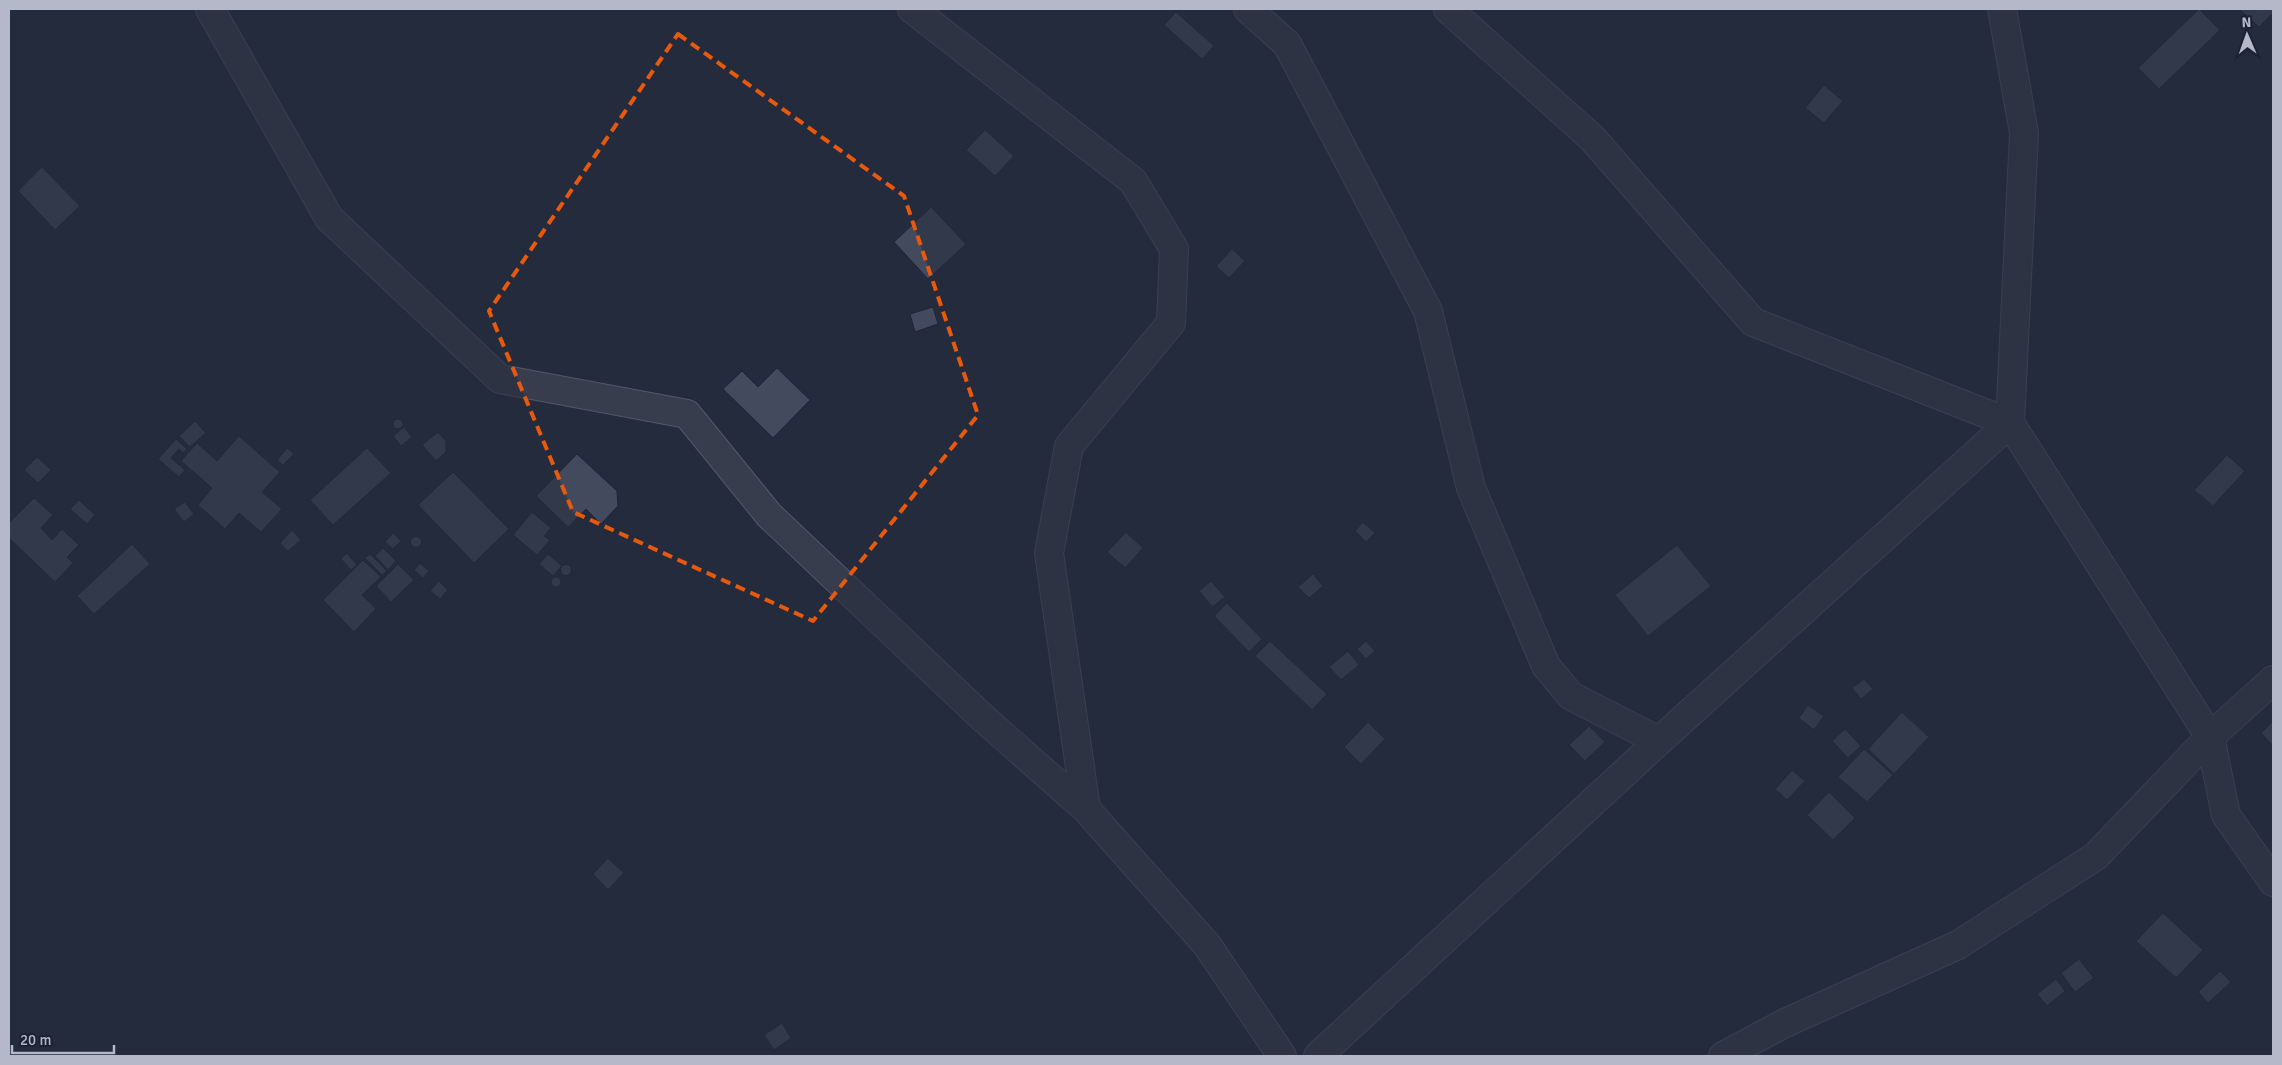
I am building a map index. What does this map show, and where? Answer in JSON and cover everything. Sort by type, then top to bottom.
[{"type":"street","points":[[210,9],[329,218],[500,379],[687,414],[769,515],[984,718],[1086,808],[1207,945],[1282,1056]]},
{"type":"street","points":[[912,9],[1132,181],[1174,249],[1170,323],[1068,446],[1049,553],[1086,808]]},
{"type":"street","points":[[1248,9],[1287,44],[1428,311],[1471,488],[1546,666],[1571,696],[1659,741]]},
{"type":"street","points":[[1448,9],[1592,138],[1753,322],[2010,423]]},
{"type":"street","points":[[2002,9],[2024,133],[2010,423],[2210,737],[2226,815],[2273,882]]},
{"type":"street","points":[[1318,1056],[1659,741],[2010,423]]},
{"type":"street","points":[[1723,1056],[1785,1023],[1958,945],[2096,856],[2210,737],[2273,680]]},
{"type":"highlighted area","points":[[678,34],[904,196],[978,415],[813,621],[573,512],[489,311]]},
{"type":"building","points":[[2199,9],[2220,30],[2159,89],[2138,68]]},
{"type":"building","points":[[2239,9],[2273,9],[2273,16],[2271,15],[2259,27]]},
{"type":"building","points":[[1176,12],[1214,46],[1202,59],[1164,25]]},
{"type":"building","points":[[1824,85],[1843,101],[1824,123],[1805,108]]},
{"type":"building","points":[[985,130],[1014,156],[995,176],[966,150]]},
{"type":"building","points":[[42,167],[80,206],[55,230],[18,191]]},
{"type":"building","points":[[931,207],[966,244],[928,279],[894,242]]},
{"type":"building","points":[[1232,249],[1245,261],[1229,278],[1216,266]]},
{"type":"building","points":[[933,307],[938,324],[915,332],[910,314]]},
{"type":"building","points":[[777,368],[810,400],[773,438],[723,389],[742,371],[758,387]]},
{"type":"building","points":[[396,419],[400,419],[403,424],[402,428],[396,429],[393,426],[393,422]]},
{"type":"building","points":[[195,421],[206,433],[190,447],[179,436]]},
{"type":"building","points":[[404,427],[412,437],[401,446],[393,436]]},
{"type":"building","points":[[438,432],[446,441],[446,452],[436,461],[422,445]]},
{"type":"building","points":[[239,436],[280,472],[262,492],[282,509],[261,532],[239,513],[225,529],[198,505],[212,488],[181,461],[197,443],[217,461]]},
{"type":"building","points":[[176,439],[187,449],[183,453],[179,449],[171,458],[185,470],[179,477],[158,459]]},
{"type":"building","points":[[287,448],[294,454],[283,465],[277,460]]},
{"type":"building","points":[[367,448],[391,473],[333,525],[310,500]]},
{"type":"building","points":[[577,454],[617,491],[618,506],[601,524],[586,509],[568,527],[536,496]]},
{"type":"building","points":[[2227,455],[2245,471],[2213,506],[2194,490]]},
{"type":"building","points":[[37,457],[51,470],[38,483],[24,470]]},
{"type":"building","points":[[453,472],[509,529],[474,563],[418,505]]},
{"type":"building","points":[[34,498],[53,515],[41,528],[52,540],[62,529],[79,545],[67,557],[73,563],[55,582],[9,538],[9,523]]},
{"type":"building","points":[[79,500],[95,515],[87,524],[70,509]]},
{"type":"building","points":[[185,502],[194,514],[184,522],[174,509]]},
{"type":"building","points":[[532,512],[551,528],[544,536],[550,540],[537,555],[513,535]]},
{"type":"building","points":[[1363,522],[1375,533],[1366,542],[1355,531]]},
{"type":"building","points":[[292,530],[301,540],[288,551],[280,543]]},
{"type":"building","points":[[1126,532],[1143,548],[1125,568],[1107,552]]},
{"type":"building","points":[[393,533],[401,541],[393,549],[385,542]]},
{"type":"building","points":[[414,537],[418,537],[421,542],[420,546],[414,547],[411,544],[411,540]]},
{"type":"building","points":[[132,544],[150,564],[94,614],[77,596]]},
{"type":"building","points":[[1677,545],[1711,586],[1648,636],[1615,595]]},
{"type":"building","points":[[383,548],[396,561],[388,570],[375,556]]},
{"type":"building","points":[[347,553],[357,565],[351,570],[341,559]]},
{"type":"building","points":[[370,554],[387,571],[382,575],[365,558]]},
{"type":"building","points":[[548,554],[562,566],[553,576],[539,564]]},
{"type":"building","points":[[363,560],[381,577],[362,595],[376,609],[354,632],[323,600]]},
{"type":"building","points":[[420,563],[429,571],[423,578],[414,570]]},
{"type":"building","points":[[398,564],[414,580],[391,602],[376,586]]},
{"type":"building","points":[[564,565],[568,565],[571,570],[570,574],[564,575],[561,572],[561,568]]},
{"type":"building","points":[[1313,574],[1323,586],[1309,598],[1298,587]]},
{"type":"building","points":[[556,577],[561,582],[556,587],[551,582]]},
{"type":"building","points":[[439,581],[448,590],[440,599],[430,591]]},
{"type":"building","points":[[1211,581],[1225,597],[1212,607],[1199,591]]},
{"type":"building","points":[[1227,603],[1262,639],[1249,652],[1214,616]]},
{"type":"building","points":[[1270,641],[1327,694],[1312,710],[1255,656]]},
{"type":"building","points":[[1366,641],[1375,651],[1366,659],[1357,649]]},
{"type":"building","points":[[1348,651],[1359,665],[1341,680],[1329,667]]},
{"type":"building","points":[[1864,679],[1873,689],[1861,699],[1852,688]]},
{"type":"building","points":[[1808,705],[1824,716],[1814,730],[1799,718]]},
{"type":"building","points":[[1902,712],[1929,737],[1894,774],[1868,749]]},
{"type":"building","points":[[2273,721],[2273,746],[2261,733]]},
{"type":"building","points":[[1368,722],[1385,739],[1361,764],[1344,747]]},
{"type":"building","points":[[1589,726],[1605,742],[1585,761],[1569,745]]},
{"type":"building","points":[[1845,729],[1861,746],[1848,758],[1832,741]]},
{"type":"building","points":[[1864,749],[1893,775],[1867,802],[1838,777]]},
{"type":"building","points":[[1792,770],[1805,781],[1787,800],[1775,789]]},
{"type":"building","points":[[1829,792],[1855,818],[1833,840],[1807,815]]},
{"type":"building","points":[[608,858],[624,873],[608,890],[593,874]]},
{"type":"building","points":[[2163,913],[2203,950],[2176,978],[2136,941]]},
{"type":"building","points":[[2079,959],[2094,978],[2075,992],[2061,973]]},
{"type":"building","points":[[2220,971],[2231,982],[2208,1003],[2198,992]]},
{"type":"building","points":[[2056,979],[2065,991],[2047,1006],[2037,994]]},
{"type":"building","points":[[782,1023],[791,1038],[774,1050],[764,1035]]}]
